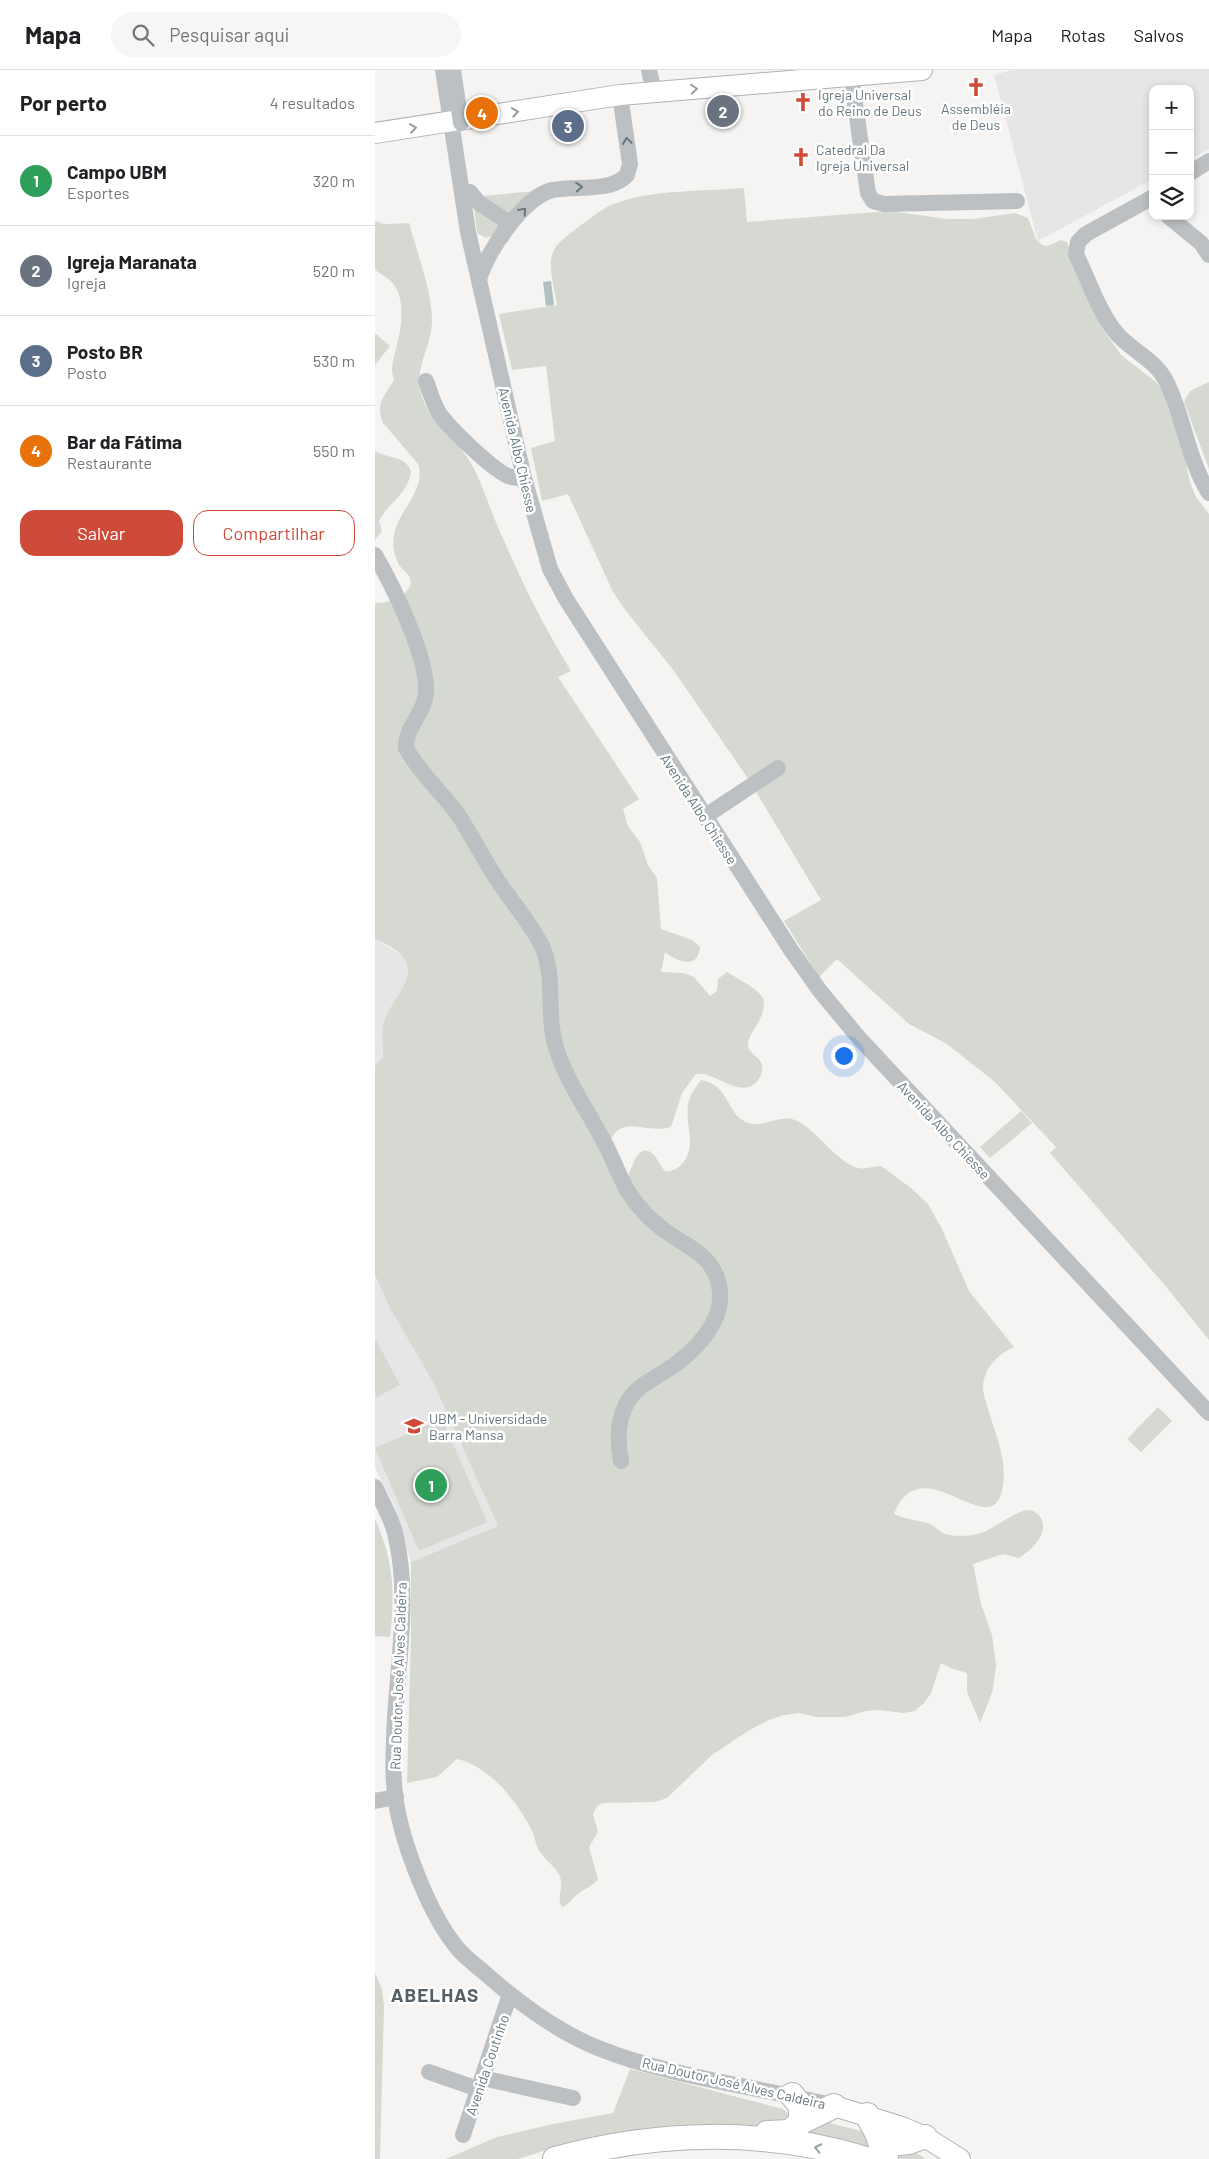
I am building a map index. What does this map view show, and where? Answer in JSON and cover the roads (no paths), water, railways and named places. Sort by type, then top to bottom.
[{"type":"highway","points":[[792,2095],[801,2106],[801,2122]]},
{"type":"highway","points":[[538,2159],[587,2144],[620,2137],[655,2133],[727,2131],[781,2134],[790,2132],[801,2122],[834,2106]]},
{"type":"highway","points":[[867,2115],[878,2136],[878,2158]]},
{"type":"highway","points":[[555,2159],[593,2148],[645,2140],[692,2136],[783,2141],[878,2158]]},
{"type":"highway","points":[[878,2158],[893,2143],[925,2137]]},
{"type":"main road","points":[[375,133],[620,95],[922,70]]},
{"type":"main road","points":[[834,2106],[867,2115],[925,2137],[960,2159]]},
{"type":"street","name":"Avenida Albo Chiesse","points":[[443,70],[468,232],[523,478],[550,569],[565,599],[704,817],[808,975],[859,1038],[1209,1413]]},
{"type":"street","points":[[453,70],[470,192],[468,232],[474,241],[482,246],[488,246],[502,237],[505,229],[505,220],[479,203],[470,192]]},
{"type":"street","points":[[649,70],[654,92]]},
{"type":"street","points":[[851,76],[867,189],[873,201],[884,204],[1017,200]]},
{"type":"street","points":[[479,280],[486,259],[526,207],[541,194],[553,190],[613,184],[627,175],[630,164],[620,95]]},
{"type":"street","points":[[1194,170],[1209,161]]},
{"type":"street","points":[[1149,201],[1086,234],[1078,242],[1076,254],[1109,323],[1119,336],[1154,365],[1167,383],[1184,427],[1200,479],[1209,493]]},
{"type":"street","points":[[1173,220],[1201,243],[1209,255]]},
{"type":"street","points":[[426,380],[433,401],[453,430],[504,473],[515,478],[523,478]]},
{"type":"street","points":[[375,555],[401,607],[419,652],[426,680],[425,699],[407,734],[406,748],[423,774],[459,816],[495,876],[543,948],[549,975],[551,1025],[555,1047],[628,1192],[641,1209],[657,1224],[702,1255],[713,1270],[719,1286],[721,1303],[706,1334],[674,1366],[642,1386],[629,1400],[618,1432],[621,1461]]},
{"type":"street","points":[[704,817],[779,768]]},
{"type":"street","name":"Rua Doutor José Alves Caldeira","points":[[375,1487],[395,1532],[403,1593],[394,1744],[396,1798],[407,1844],[416,1871],[449,1936],[460,1951],[510,1994],[549,2022],[599,2048],[669,2070],[792,2095],[834,2106]]},
{"type":"street","points":[[375,1801],[396,1798]]},
{"type":"street","name":"Avenida Coutinho","points":[[463,2135],[510,1994]]},
{"type":"street","points":[[429,2072],[480,2084],[573,2098]]},
{"type":"place","name":"Assembléia de Deus","points":[[976,87]]},
{"type":"place","name":"Igreja Universal do Reino de Deus","points":[[803,102]]},
{"type":"place","name":"Igreja Maranata","points":[[723,111]]},
{"type":"place","name":"Bar da Fátima","points":[[482,113]]},
{"type":"place","name":"Posto BR","points":[[568,126]]},
{"type":"place","name":"Catedral Da Igreja Universal","points":[[801,157]]},
{"type":"place","name":"UBM - Universidade Barra Mansa","points":[[414,1426]]},
{"type":"place","name":"Campo UBM","points":[[431,1485]]},
{"type":"district","name":"ABELHAS","points":[[435,1994]]}]
